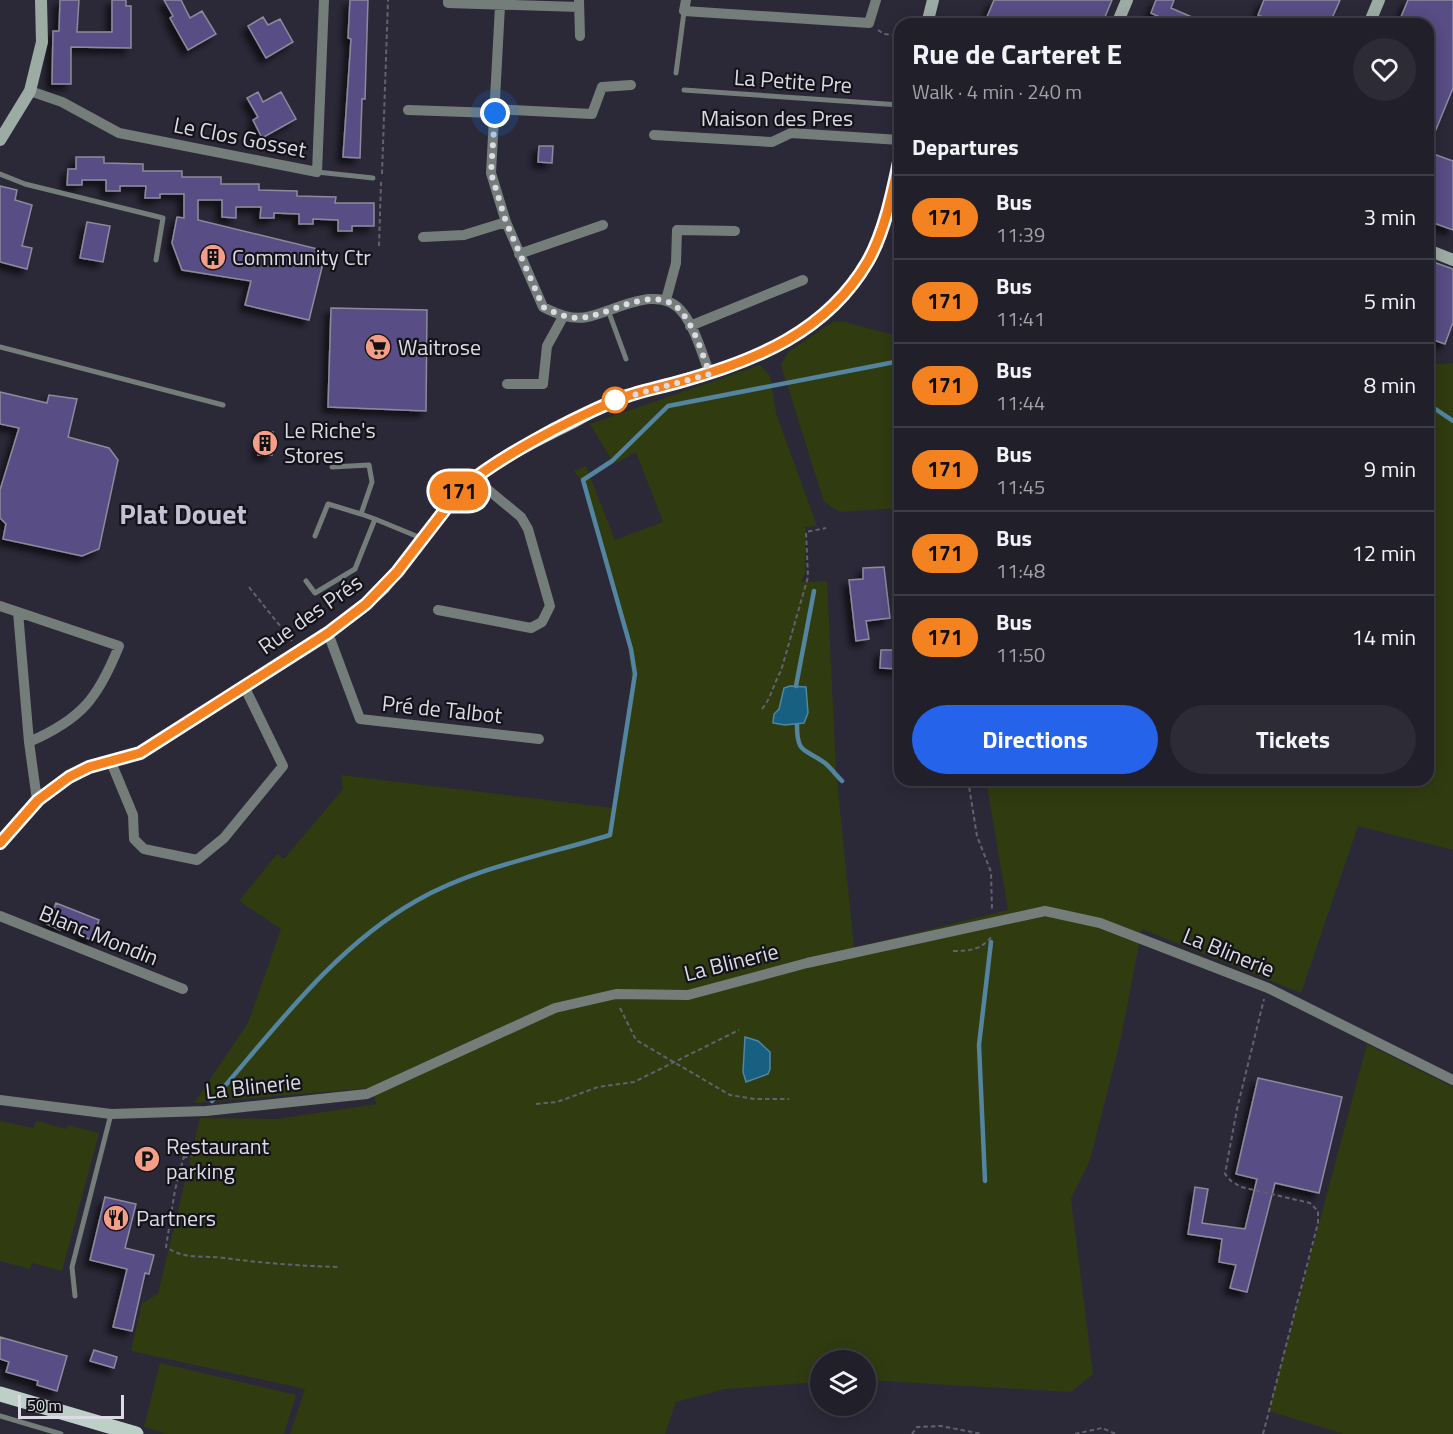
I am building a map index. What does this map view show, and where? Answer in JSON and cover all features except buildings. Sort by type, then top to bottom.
[{"type":"main road","points":[[0,140],[30,91],[42,42],[41,0]]},
{"type":"main road","points":[[928,18],[933,0]]},
{"type":"main road","points":[[1120,18],[1127,0]]},
{"type":"main road","points":[[1372,18],[1379,0]]},
{"type":"main road","name":"Rue des Prés","points":[[0,843],[38,800],[69,777],[89,767],[140,753],[299,649],[328,633],[384,588],[461,489],[474,478],[539,439],[615,400],[710,374],[767,352],[807,330],[839,302],[869,260],[894,178]]},
{"type":"main road","points":[[1434,252],[1453,260]]},
{"type":"main road","points":[[0,1394],[136,1434]]},
{"type":"street","name":"Le Clos Gosset","points":[[30,91],[62,102],[119,133],[317,172],[324,0]]},
{"type":"street","points":[[685,6],[869,23],[876,0]]},
{"type":"street","points":[[448,2],[500,6],[579,4],[580,36]]},
{"type":"street","points":[[500,6],[491,173],[506,222],[543,307],[563,317],[586,317],[639,301],[666,300],[683,314],[710,374]]},
{"type":"street","points":[[408,110],[592,114],[602,87],[631,85]]},
{"type":"street","name":"Maison des Pres","points":[[654,135],[772,142],[791,133],[894,140]]},
{"type":"street","points":[[423,237],[464,236],[506,222]]},
{"type":"street","points":[[519,254],[603,225]]},
{"type":"street","points":[[666,300],[676,264],[676,230],[735,231]]},
{"type":"street","points":[[690,326],[803,279]]},
{"type":"street","points":[[507,384],[543,384],[547,346],[563,317]]},
{"type":"street","points":[[438,610],[531,628],[542,622],[550,606],[525,523],[474,478]]},
{"type":"street","points":[[0,606],[119,645],[106,678],[87,706],[60,729],[29,742]]},
{"type":"street","points":[[18,612],[29,742],[38,800]]},
{"type":"street","name":"Pré de Talbot","points":[[328,633],[360,719],[539,739]]},
{"type":"street","points":[[111,762],[133,815],[134,838],[144,849],[197,860],[224,838],[283,766],[244,686]]},
{"type":"street","name":"La Blinerie","points":[[0,1100],[111,1114],[206,1111],[367,1094],[555,1008],[616,994],[688,995],[807,963],[1045,911],[1101,923],[1268,988],[1453,1080]]},
{"type":"street","name":"Blanc Mondin","points":[[0,916],[183,989]]},
{"type":"lane","points":[[676,73],[685,6]]},
{"type":"lane","name":"La Petite Pre","points":[[684,90],[894,105]]},
{"type":"lane","points":[[317,172],[373,178]]},
{"type":"lane","points":[[0,174],[25,184],[163,218],[156,260]]},
{"type":"lane","points":[[608,310],[626,359]]},
{"type":"lane","points":[[0,347],[223,405]]},
{"type":"lane","points":[[332,467],[369,465],[372,482],[361,514]]},
{"type":"lane","points":[[315,536],[328,504],[375,519],[423,539]]},
{"type":"lane","points":[[306,581],[315,593],[354,569],[375,519]]},
{"type":"lane","points":[[75,1296],[72,1267],[111,1114]]},
{"type":"lane","points":[[0,1416],[61,1434]]},
{"type":"path","points":[[379,246],[388,0]]},
{"type":"path","points":[[869,23],[884,34],[894,35]]},
{"type":"path","points":[[762,709],[771,699],[775,681],[781,671],[808,577],[806,532],[826,528]]},
{"type":"path","points":[[249,587],[299,649]]},
{"type":"path","points":[[953,951],[971,951],[984,946],[995,922],[991,873],[977,836],[969,786]]},
{"type":"path","points":[[1263,1434],[1318,1223],[1318,1211],[1310,1203],[1241,1187],[1225,1174],[1237,1109],[1268,988]]},
{"type":"path","points":[[616,994],[623,1017],[636,1040],[672,1062],[730,1095],[754,1099],[789,1099]]},
{"type":"path","points":[[536,1104],[557,1102],[598,1087],[634,1082],[739,1030]]},
{"type":"path","points":[[188,1141],[175,1190],[166,1247],[177,1255],[192,1257],[223,1258],[270,1265],[339,1267]]},
{"type":"path","points":[[183,1158],[223,1146],[235,1145]]},
{"type":"path","points":[[912,1434],[917,1427],[940,1426],[982,1434]]},
{"type":"path","points":[[1075,1434],[1102,1428],[1116,1434]]},
{"type":"green space","points":[[833,322],[845,322],[894,335],[894,508],[840,512],[824,502],[781,365],[788,352]]},
{"type":"green space","points":[[1453,363],[1453,850],[1358,826],[1301,993],[1142,929],[1121,1038],[1090,1160],[1071,1199],[1093,1374],[1071,1392],[876,1381],[876,1350],[810,1350],[810,1383],[725,1389],[676,1402],[665,1434],[290,1434],[305,1389],[131,1351],[142,1303],[158,1294],[200,1118],[277,1119],[377,1104],[370,1088],[194,1103],[248,1023],[281,929],[239,901],[277,854],[284,859],[343,789],[341,775],[612,808],[628,722],[631,672],[624,625],[611,576],[581,480],[574,471],[586,466],[615,540],[663,522],[636,452],[614,464],[590,424],[760,365],[770,376],[776,413],[817,526],[805,527],[805,573],[801,582],[827,581],[836,770],[854,948],[1008,910],[987,786],[1434,786],[1434,365]]},
{"type":"green space","points":[[1367,1044],[1453,1087],[1453,1434],[1344,1434],[1269,1411]]},
{"type":"green space","points":[[0,1121],[33,1128],[37,1121],[67,1129],[68,1125],[99,1133],[62,1271],[32,1263],[30,1269],[0,1261]]},
{"type":"green space","points":[[160,1363],[296,1395],[284,1434],[167,1434],[144,1427]]},
{"type":"water","points":[[806,687],[808,713],[804,723],[785,725],[773,723],[784,688]]},
{"type":"water","points":[[745,1037],[758,1041],[770,1052],[768,1074],[746,1082],[743,1072]]},
{"type":"waterway","points":[[212,1101],[306,992],[331,966],[386,920],[416,901],[462,879],[610,835],[635,674],[631,649],[583,480],[612,461],[668,406],[894,362]]},
{"type":"waterway","points":[[1434,408],[1453,421]]},
{"type":"waterway","points":[[796,686],[814,591]]},
{"type":"waterway","points":[[797,725],[797,735],[804,750],[825,763],[842,781]]},
{"type":"waterway","points":[[985,1181],[979,1045],[991,942]]},
{"type":"bus line","name":"171","points":[[0,843],[17,820],[38,800],[69,777],[89,767],[140,753],[299,649],[328,633],[366,604],[384,588],[461,489],[474,478],[539,439],[615,400],[710,374],[767,352],[807,330],[839,302],[869,260],[894,180]]},
{"type":"place","name":"Community Ctr","points":[[213,257]]},
{"type":"place","name":"Waitrose","points":[[378,347]]},
{"type":"place","name":"Le Riche's Stores","points":[[265,443]]},
{"type":"place","name":"Restaurant parking","points":[[147,1159]]},
{"type":"place","name":"Partners","points":[[116,1218]]},
{"type":"district","name":"Plat Douet","points":[[183,513]]},
{"type":"route","points":[[495,113],[491,173],[506,222],[543,307],[563,317],[586,317],[639,301],[666,300],[674,304],[683,314],[694,334],[710,374],[615,400]]}]
